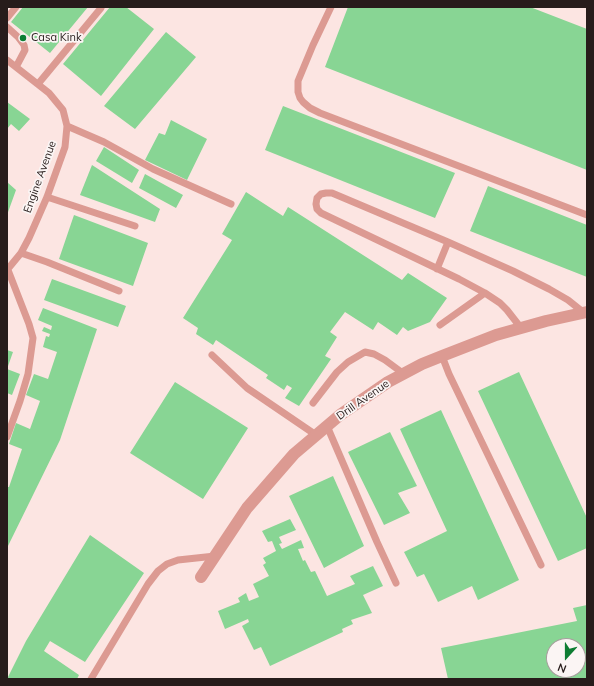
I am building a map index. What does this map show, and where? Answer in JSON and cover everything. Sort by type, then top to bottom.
[{"type":"street","name":"Drill Avenue","points":[[201,577],[247,508],[294,454],[340,414],[388,382],[422,364],[496,335],[585,312]]},
{"type":"lane","points":[[7,18],[16,7]]},
{"type":"lane","points":[[331,7],[298,81],[298,92],[300,98],[310,108],[587,215]]},
{"type":"lane","points":[[38,84],[101,8]]},
{"type":"lane","points":[[7,27],[24,45],[25,50],[16,67]]},
{"type":"lane","name":"Engine Avenue","points":[[7,60],[49,93],[63,110],[67,126],[65,147],[29,238],[21,253],[10,261],[7,270]]},
{"type":"lane","points":[[67,126],[104,142],[152,169],[231,204]]},
{"type":"lane","points":[[521,328],[503,307],[485,293],[321,213],[317,209],[317,198],[321,194],[332,193],[448,242],[549,289],[585,312]]},
{"type":"lane","points":[[46,197],[135,226]]},
{"type":"lane","points":[[437,269],[448,242]]},
{"type":"lane","points":[[21,253],[47,262],[119,292]]},
{"type":"lane","points":[[7,270],[29,324],[33,338],[28,374],[7,437]]},
{"type":"lane","points":[[440,325],[485,293]]},
{"type":"lane","points":[[313,403],[337,372],[348,362],[365,352],[374,354],[385,360],[404,374]]},
{"type":"lane","points":[[212,355],[247,388],[316,435]]},
{"type":"lane","points":[[442,356],[449,374],[541,565]]},
{"type":"lane","points":[[327,426],[396,583]]},
{"type":"lane","points":[[91,679],[148,584],[158,571],[167,564],[178,560],[215,556]]},
{"type":"shaded area","points":[[7,7],[587,7],[587,679],[7,679]]},
{"type":"building","points":[[23,7],[88,7],[50,53],[11,22]]},
{"type":"building","points":[[110,7],[126,7],[154,29],[101,96],[63,64]]},
{"type":"building","points":[[348,7],[530,7],[587,29],[587,170],[325,67]]},
{"type":"building","points":[[166,32],[196,57],[135,129],[104,106]]},
{"type":"building","points":[[7,102],[30,119],[19,131],[11,124],[7,129]]},
{"type":"building","points":[[283,106],[455,173],[435,218],[265,150]]},
{"type":"building","points":[[171,120],[207,139],[187,180],[145,160],[159,133],[165,135]]},
{"type":"building","points":[[104,147],[139,170],[132,183],[96,161]]},
{"type":"building","points":[[92,165],[160,209],[155,222],[80,195]]},
{"type":"building","points":[[145,174],[183,195],[176,208],[139,188]]},
{"type":"building","points":[[7,182],[16,190],[7,215]]},
{"type":"building","points":[[488,186],[587,225],[587,277],[470,231]]},
{"type":"building","points":[[246,192],[283,216],[288,207],[402,280],[408,273],[447,298],[430,322],[408,331],[403,327],[397,335],[378,322],[373,330],[345,312],[330,332],[337,337],[325,356],[331,359],[299,406],[285,398],[292,388],[287,385],[284,390],[266,378],[268,375],[216,340],[213,345],[196,334],[198,328],[183,318],[232,240],[222,234]]},
{"type":"building","points":[[74,215],[148,243],[133,286],[59,259]]},
{"type":"building","points":[[52,279],[126,306],[118,327],[44,300]]},
{"type":"building","points":[[43,308],[97,329],[60,440],[7,548],[7,487],[9,487],[22,449],[9,444],[16,423],[30,429],[40,401],[26,395],[34,374],[48,379],[57,352],[43,347],[46,336],[49,337],[50,334],[42,331],[44,327],[51,330],[52,326],[38,320]]},
{"type":"building","points":[[7,350],[13,352],[7,369]]},
{"type":"building","points":[[7,369],[20,374],[12,395],[7,393]]},
{"type":"building","points":[[519,372],[587,518],[587,548],[558,561],[478,391]]},
{"type":"building","points":[[175,382],[248,428],[203,499],[130,453]]},
{"type":"building","points":[[441,410],[519,580],[478,600],[472,586],[438,602],[424,574],[417,577],[404,552],[447,531],[400,429]]},
{"type":"building","points":[[390,432],[417,486],[398,493],[410,513],[384,525],[348,452]]},
{"type":"building","points":[[333,476],[364,546],[324,568],[289,496]]},
{"type":"building","points":[[290,519],[296,530],[279,537],[282,543],[279,544],[282,549],[301,540],[304,548],[298,549],[303,561],[305,560],[311,572],[315,571],[327,596],[355,584],[350,576],[373,566],[383,586],[363,595],[372,613],[351,620],[353,624],[342,629],[343,632],[270,666],[261,647],[254,650],[242,626],[249,622],[248,619],[225,629],[218,611],[240,602],[238,598],[246,593],[249,601],[259,597],[253,584],[269,576],[263,565],[266,563],[263,558],[276,551],[272,541],[268,542],[262,531]]},
{"type":"building","points":[[90,535],[144,573],[85,662],[50,641],[44,651],[79,675],[77,679],[7,679],[26,641]]},
{"type":"building","points":[[587,605],[587,679],[448,679],[441,648],[577,621],[573,608]]},
{"type":"place","name":"Casa Kink","points":[[23,38]]}]
